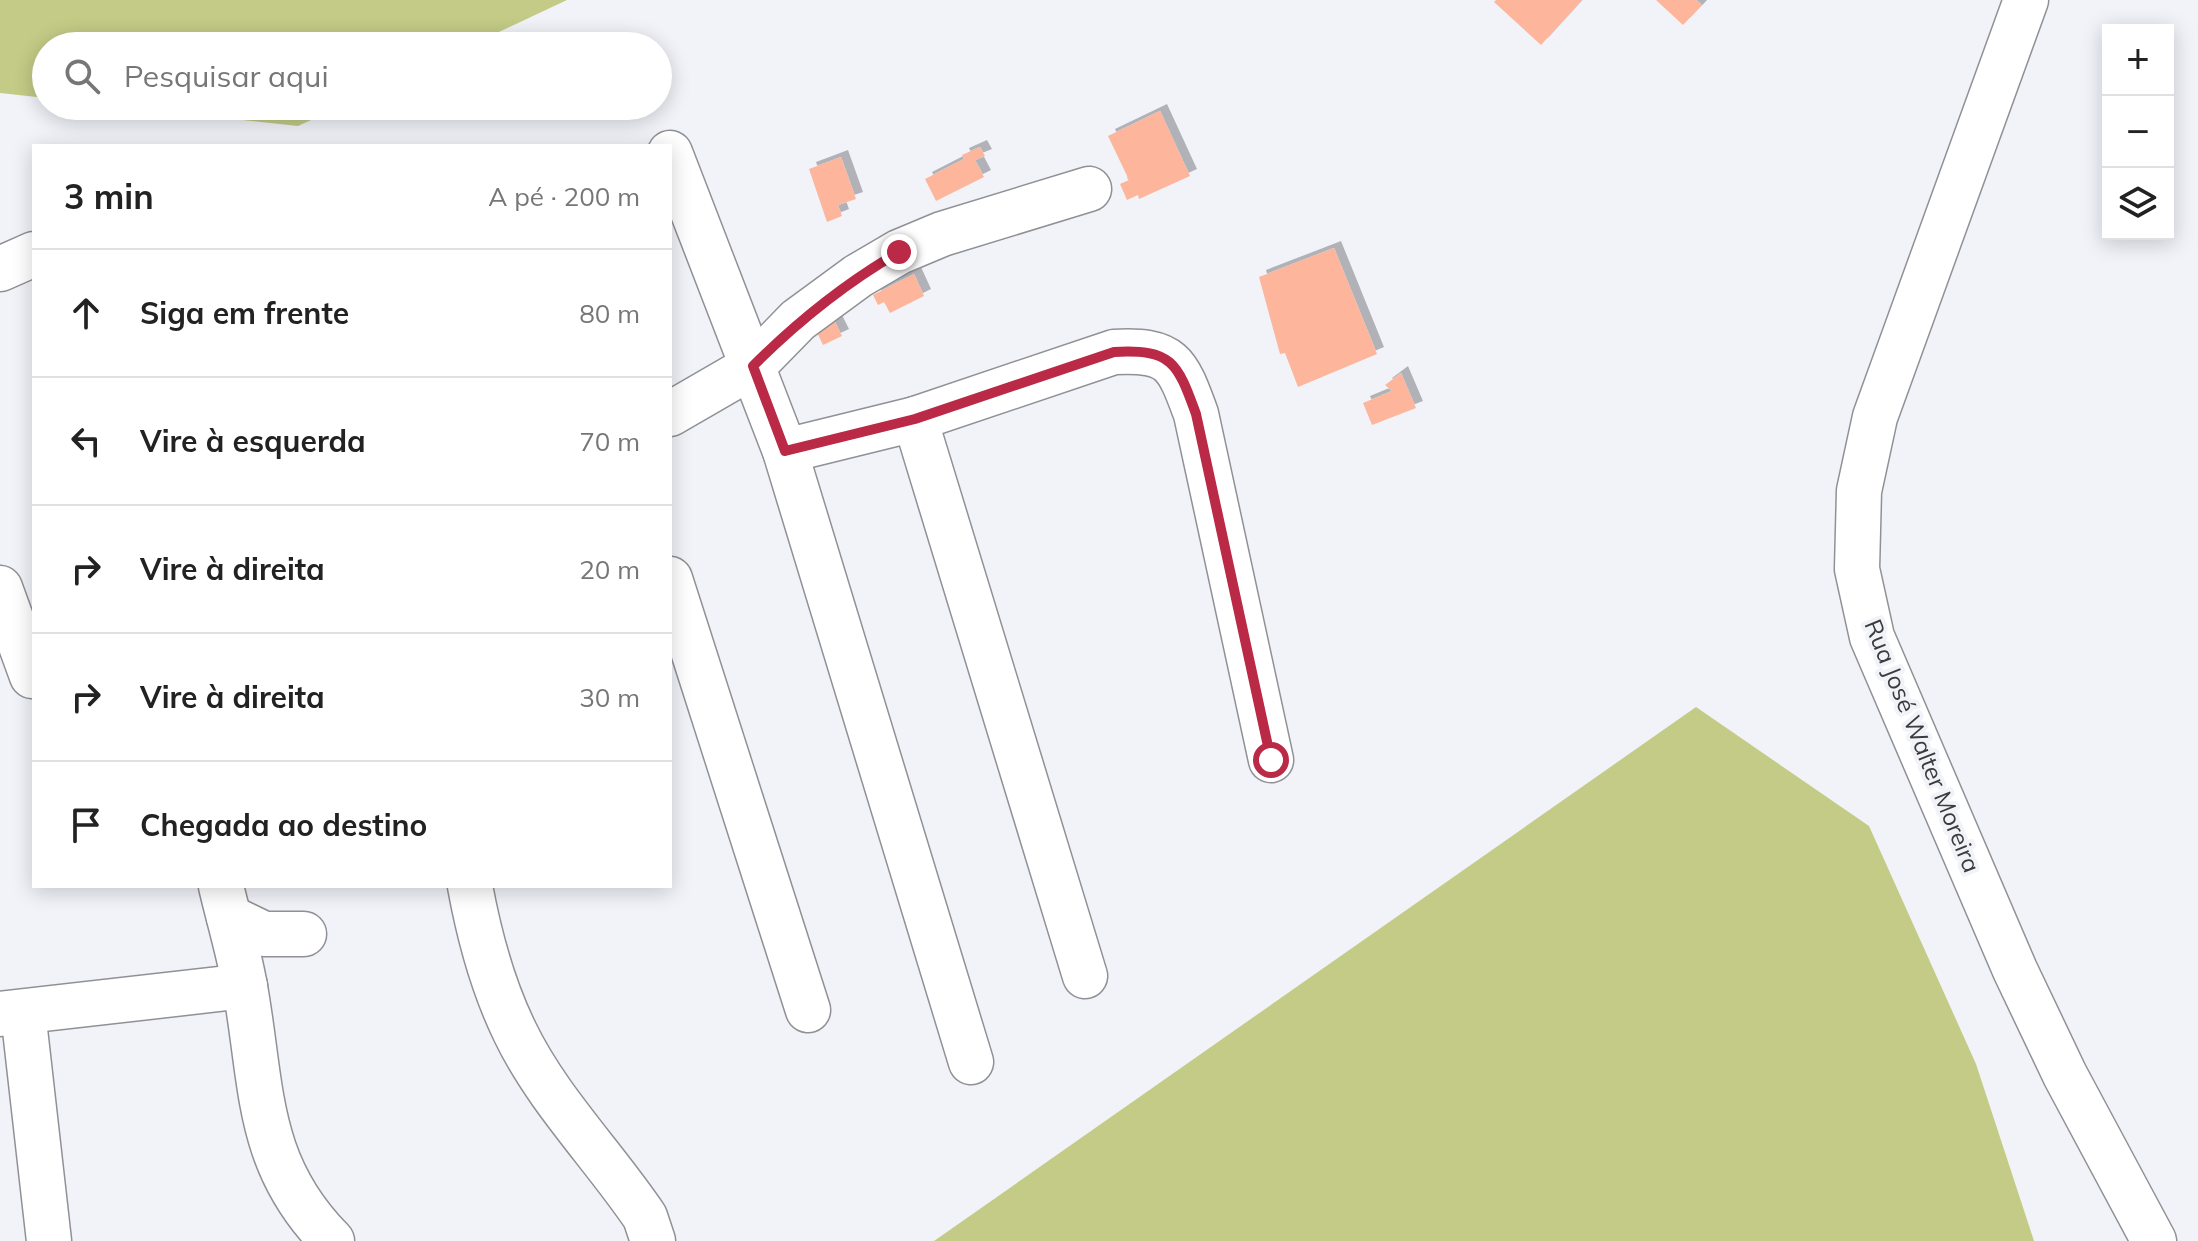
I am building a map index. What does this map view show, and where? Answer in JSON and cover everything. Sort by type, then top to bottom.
[{"type":"street","name":"Rua José Walter Moreira","points":[[2026,0],[1875,417],[1859,491],[1857,569],[1872,637],[2015,970],[2065,1075],[2154,1241]]},
{"type":"street","points":[[672,158],[785,451],[971,1062]]},
{"type":"street","points":[[672,413],[753,366],[798,320],[858,276],[899,252],[942,234],[1089,189]]},
{"type":"street","points":[[0,269],[32,255]]},
{"type":"street","points":[[785,451],[915,419],[1114,352],[1148,350],[1164,357],[1181,378],[1196,414],[1271,760]]},
{"type":"street","points":[[915,419],[1085,976]]},
{"type":"street","points":[[672,585],[808,1010]]},
{"type":"street","points":[[0,588],[22,677]]},
{"type":"street","points":[[470,888],[481,937],[515,1033],[549,1087],[645,1217],[653,1241]]},
{"type":"street","points":[[225,902],[264,934],[304,934]]},
{"type":"street","points":[[225,902],[245,986],[264,1123],[280,1170],[310,1219],[332,1241]]},
{"type":"street","points":[[49,1241],[11,1013],[245,986]]},
{"type":"green space","points":[[0,0],[567,0],[499,32],[32,32],[32,96],[0,93]]},
{"type":"green space","points":[[243,120],[311,120],[298,126]]},
{"type":"green space","points":[[1696,707],[1869,826],[1976,1064],[2034,1241],[934,1241]]},
{"type":"building","points":[[1582,0],[1541,45],[1494,2]]},
{"type":"building","points":[[1656,0],[1696,0],[1702,5],[1683,25]]},
{"type":"building","points":[[1160,111],[1190,176],[1139,199],[1138,195],[1127,200],[1120,184],[1129,180],[1108,136]]},
{"type":"building","points":[[980,147],[985,156],[975,160],[984,177],[936,201],[925,179]]},
{"type":"building","points":[[841,157],[856,199],[838,205],[842,216],[827,222],[809,169]]},
{"type":"building","points":[[1334,248],[1377,354],[1298,387],[1285,353],[1280,354],[1259,277]]},
{"type":"building","points":[[914,274],[924,296],[890,313],[884,302],[878,305],[873,295]]},
{"type":"building","points":[[831,314],[842,336],[823,345],[813,324]]},
{"type":"building","points":[[1401,373],[1416,408],[1372,425],[1363,403],[1392,391],[1385,385]]},
{"type":"route","points":[[899,252],[858,276],[798,320],[753,366],[785,451],[915,419],[1114,352],[1148,350],[1164,357],[1176,369],[1196,414],[1271,760]]}]
